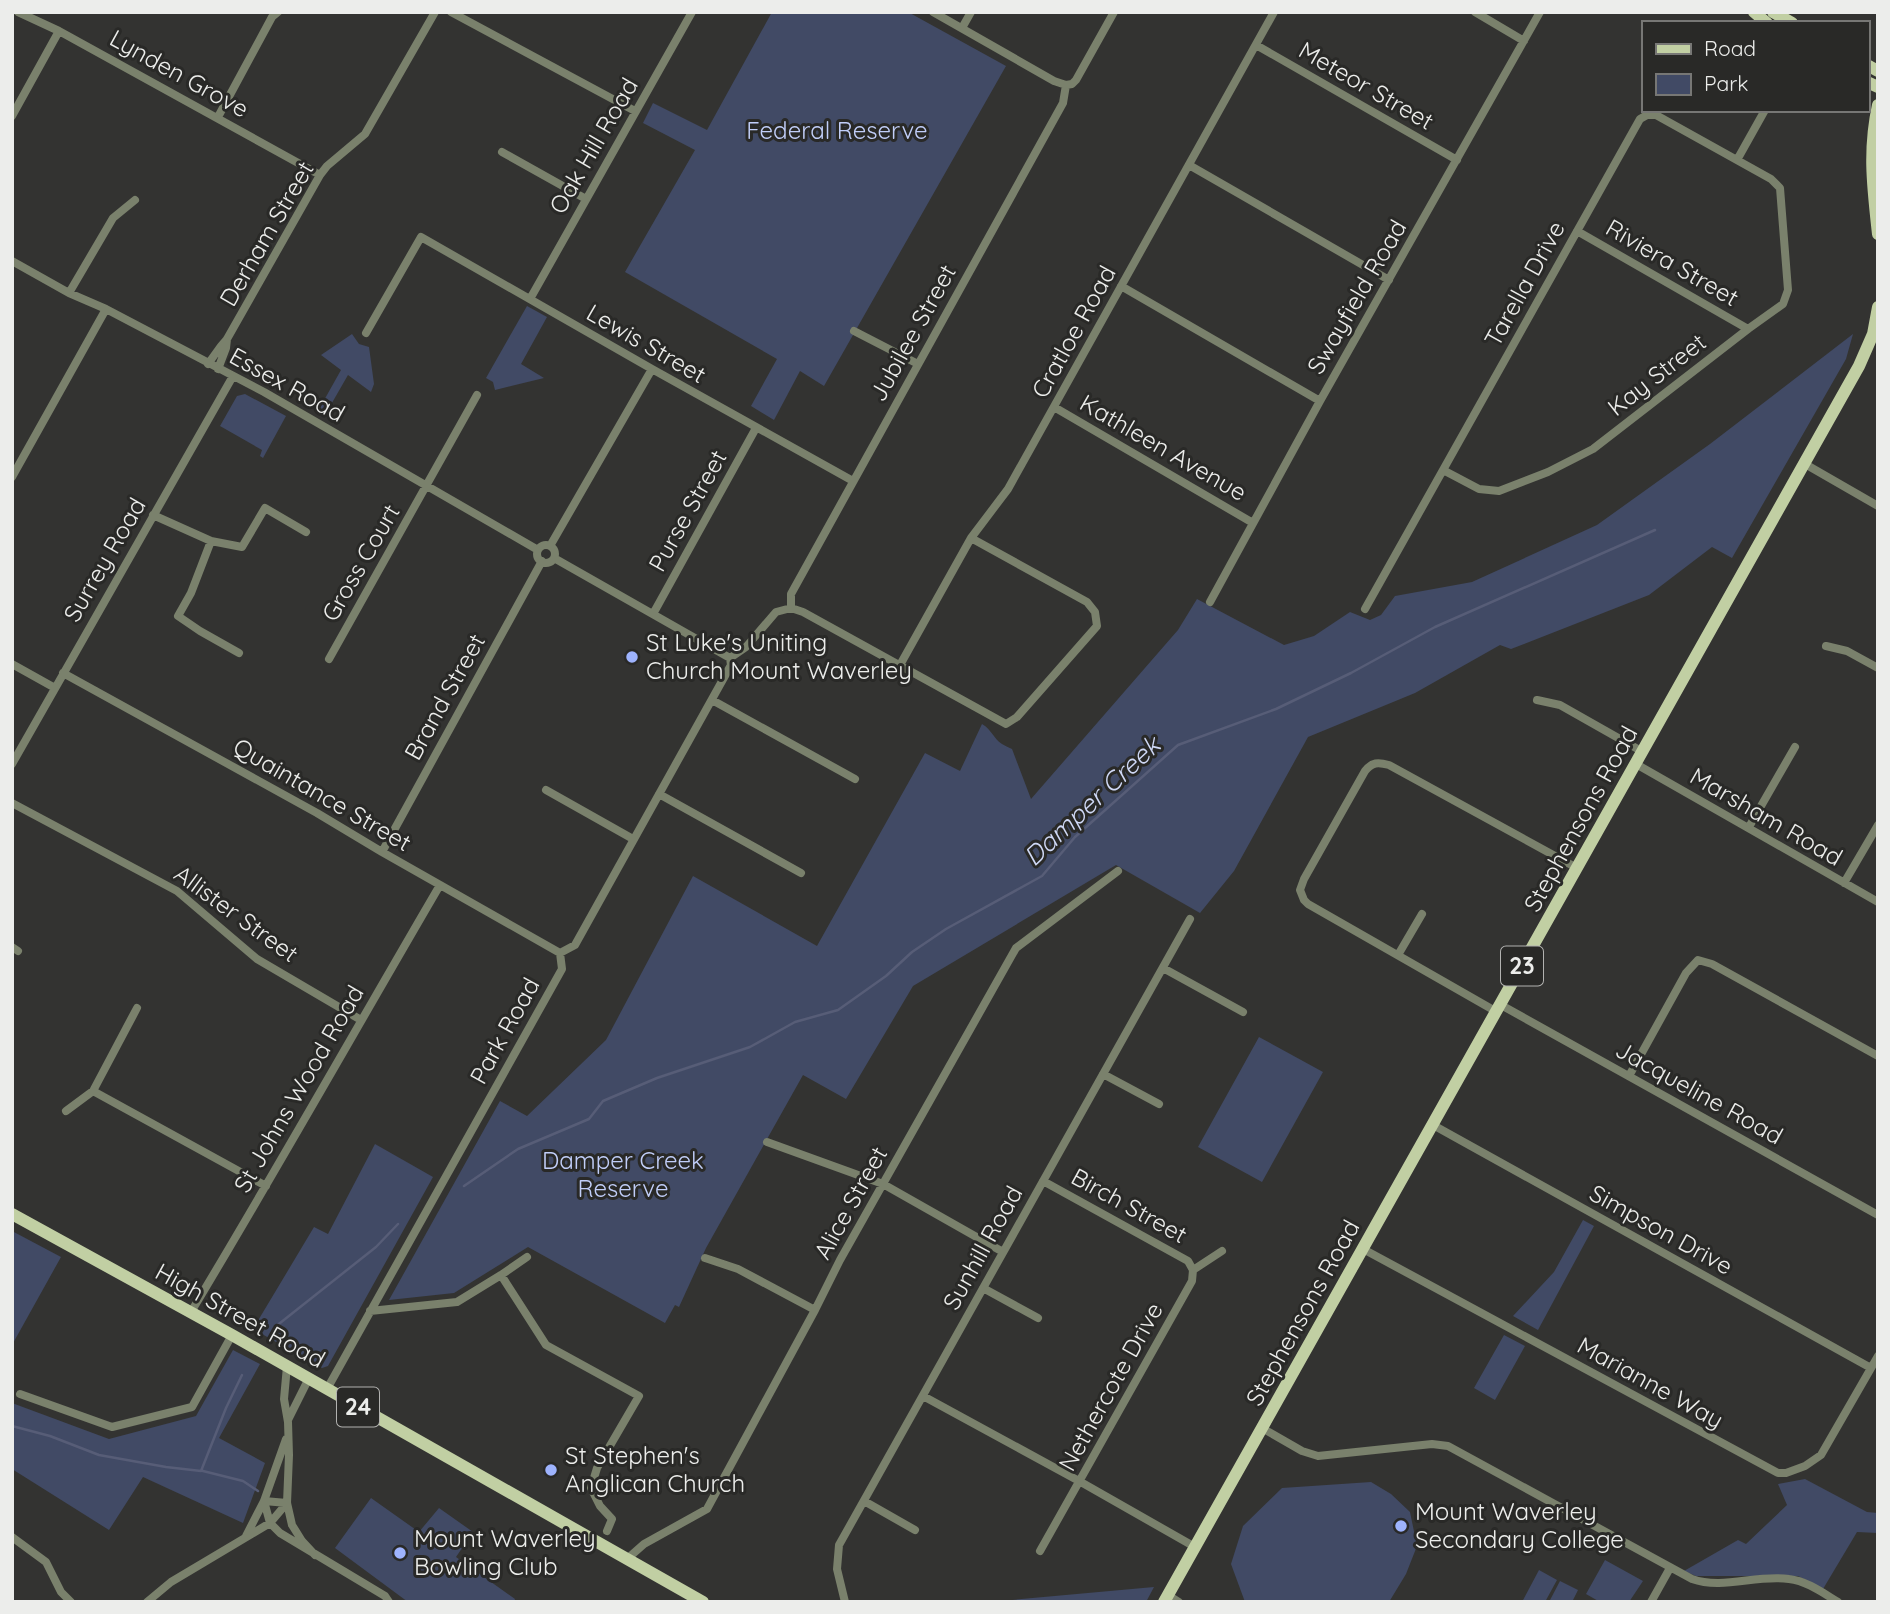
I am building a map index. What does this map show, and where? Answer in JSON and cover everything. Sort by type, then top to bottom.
[{"type":"main road","points":[[1773,12],[1789,21]]},
{"type":"main road","points":[[1878,105],[1871,144],[1878,234]]},
{"type":"main road","name":"Stephensons Road","points":[[1170,1600],[1195,1547],[1859,366],[1875,334],[1878,307]]},
{"type":"main road","name":"High Street Road","points":[[12,1214],[309,1378],[703,1602]]},
{"type":"street","name":"Lynden Grove","points":[[18,12],[60,31],[320,175]]},
{"type":"street","points":[[218,117],[272,17],[278,12]]},
{"type":"street","name":"Derham Street","points":[[218,369],[228,340],[320,175],[365,134],[435,12]]},
{"type":"street","points":[[451,12],[635,111]]},
{"type":"street","name":"Oak Hill Road","points":[[530,299],[692,12]]},
{"type":"street","points":[[933,12],[1054,81],[1066,85]]},
{"type":"street","points":[[962,28],[971,12]]},
{"type":"street","name":"Jubilee Street","points":[[791,608],[791,594],[1063,103],[1066,85],[1076,80],[1114,12]]},
{"type":"street","name":"Cratloe Road","points":[[900,665],[971,538],[1009,489],[1274,12]]},
{"type":"street","points":[[1475,12],[1524,41]]},
{"type":"street","name":"Swayfield Road","points":[[1210,602],[1320,401],[1540,12]]},
{"type":"street","points":[[12,116],[60,31]]},
{"type":"street","name":"Meteor Street","points":[[1256,45],[1457,160]]},
{"type":"street","points":[[1737,160],[1764,112]]},
{"type":"street","name":"Tarella Drive","points":[[1365,609],[1640,119],[1647,114],[1656,115],[1771,179],[1780,188]]},
{"type":"street","points":[[502,152],[586,199]]},
{"type":"street","points":[[1189,165],[1389,280]]},
{"type":"street","name":"Kay Street","points":[[1443,470],[1479,489],[1499,491],[1548,472],[1593,449],[1783,304],[1788,290],[1780,188]]},
{"type":"street","points":[[69,293],[113,218],[135,200]]},
{"type":"street","name":"Riviera Street","points":[[1577,231],[1748,329]]},
{"type":"street","name":"Lewis Street","points":[[366,332],[421,237],[853,481]]},
{"type":"street","name":"Essex Road","points":[[12,261],[264,393],[538,550]]},
{"type":"street","points":[[1121,286],[1320,401]]},
{"type":"street","points":[[12,477],[106,309]]},
{"type":"street","points":[[854,331],[918,364]]},
{"type":"street","name":"Derham Street","points":[[208,364],[221,345],[228,340]]},
{"type":"street","points":[[550,546],[652,369]]},
{"type":"street","name":"Surrey Road","points":[[12,764],[233,376]]},
{"type":"street","name":"Gross Court","points":[[328,659],[477,395]]},
{"type":"street","name":"Kathleen Avenue","points":[[1054,407],[1253,523]]},
{"type":"street","name":"Purse Street","points":[[653,614],[757,428]]},
{"type":"street","points":[[1805,464],[1878,506]]},
{"type":"street","points":[[153,515],[211,541],[242,547],[265,508],[306,532]]},
{"type":"street","points":[[554,558],[730,658],[746,647],[776,612],[791,608],[803,612],[1006,724],[1017,717],[1097,626],[1095,612],[1087,602],[971,538]]},
{"type":"street","points":[[211,541],[191,593],[178,616],[239,653]]},
{"type":"street","points":[[544,545],[550,546],[555,552],[554,558],[548,562],[542,561],[537,555],[538,550],[544,545]]},
{"type":"street","name":"Brand Street","points":[[382,852],[542,561]]},
{"type":"street","points":[[1826,646],[1847,651],[1878,668]]},
{"type":"street","name":"Park Road","points":[[327,1389],[562,969],[560,953],[575,945],[731,665],[730,658]]},
{"type":"street","points":[[12,664],[55,688]]},
{"type":"street","name":"Quaintance Street","points":[[63,673],[317,813],[560,953]]},
{"type":"street","points":[[712,700],[855,779]]},
{"type":"street","points":[[1537,701],[1560,705],[1643,752]]},
{"type":"street","points":[[1749,827],[1795,747]]},
{"type":"street","name":"Jacqueline Road","points":[[1577,868],[1381,763],[1369,766],[1300,890],[1308,904],[1398,955],[1629,1076],[1878,1215]]},
{"type":"street","name":"Marsham Road","points":[[1636,764],[1878,902]]},
{"type":"street","points":[[546,790],[633,839]]},
{"type":"street","points":[[659,794],[802,873]]},
{"type":"street","name":"Allister Street","points":[[12,803],[177,891],[257,959],[361,1020]]},
{"type":"street","points":[[1844,883],[1878,825]]},
{"type":"street","name":"Alice Street","points":[[627,1559],[644,1544],[707,1508],[841,1260],[1016,948],[1118,871]]},
{"type":"street","name":"St Johns Wood Road","points":[[191,1312],[440,885]]},
{"type":"street","points":[[1398,955],[1422,914]]},
{"type":"street","name":"Sunhill Road","points":[[845,1602],[837,1569],[839,1545],[1190,919]]},
{"type":"street","points":[[1629,1076],[1686,973],[1698,960],[1712,964],[1878,1056]]},
{"type":"street","points":[[1163,968],[1243,1012]]},
{"type":"street","points":[[66,1111],[93,1091],[137,1008]]},
{"type":"street","points":[[1103,1074],[1159,1104]]},
{"type":"street","points":[[93,1091],[266,1186]]},
{"type":"street","name":"Simpson Drive","points":[[1433,1125],[1871,1368]]},
{"type":"street","points":[[767,1142],[883,1184],[1003,1252]]},
{"type":"street","name":"Birch Street","points":[[1043,1181],[1188,1261],[1193,1270]]},
{"type":"street","name":"Marianne Way","points":[[1363,1249],[1778,1473],[1787,1473],[1805,1466],[1821,1455],[1878,1356]]},
{"type":"street","points":[[1193,1270],[1222,1251]]},
{"type":"street","points":[[370,1311],[457,1302],[502,1275],[527,1256]]},
{"type":"street","points":[[705,1258],[738,1269],[815,1310]]},
{"type":"street","name":"Nethercote Drive","points":[[1040,1551],[1192,1281],[1193,1270]]},
{"type":"street","points":[[502,1275],[546,1345],[639,1396],[597,1468],[592,1488],[600,1506],[612,1519],[607,1531]]},
{"type":"street","points":[[983,1288],[1038,1318]]},
{"type":"street","points":[[20,1394],[112,1427],[192,1407],[232,1335]]},
{"type":"street","points":[[287,1366],[284,1399],[289,1455],[287,1503],[292,1525],[315,1555]]},
{"type":"street","points":[[288,1422],[309,1378]]},
{"type":"street","points":[[923,1396],[1195,1547]]},
{"type":"street","points":[[1262,1428],[1302,1451],[1318,1456],[1433,1444],[1448,1446],[1692,1579],[1706,1583],[1790,1579],[1838,1602]]},
{"type":"street","points":[[246,1536],[264,1501],[287,1437]]},
{"type":"street","points":[[264,1501],[287,1503]]},
{"type":"street","points":[[264,1501],[270,1523],[280,1533],[385,1596],[389,1602]]},
{"type":"street","points":[[864,1501],[915,1530]]},
{"type":"street","points":[[147,1602],[171,1582],[270,1523],[287,1503]]},
{"type":"street","points":[[12,1537],[46,1562],[61,1592],[71,1602]]},
{"type":"street","points":[[1651,1602],[1670,1568]]},
{"type":"green space","name":"Federal Reserve","points":[[772,12],[908,12],[1006,66],[824,386],[800,371],[774,420],[751,406],[777,359],[625,272],[695,150],[643,123],[653,103],[707,130]]},
{"type":"green space","points":[[527,306],[547,317],[521,364],[544,378],[495,390],[493,382],[486,378]]},
{"type":"green space","points":[[352,334],[359,344],[369,347],[374,384],[371,392],[348,375],[325,415],[318,411],[341,370],[321,355]]},
{"type":"green space","name":"Damper Creek Reserve","points":[[1853,334],[1846,359],[1732,558],[1712,547],[1649,595],[1511,649],[1500,645],[1415,693],[1308,737],[1234,871],[1200,913],[1116,865],[913,986],[846,1099],[803,1075],[706,1248],[679,1307],[675,1305],[665,1323],[528,1247],[454,1293],[389,1300],[500,1101],[527,1116],[606,1040],[693,876],[817,946],[925,753],[960,771],[982,724],[999,742],[1012,749],[1031,799],[1178,630],[1197,599],[1284,645],[1314,636],[1350,612],[1370,620],[1381,615],[1395,596],[1472,582],[1597,525],[1710,444]]},
{"type":"green space","points":[[245,394],[286,416],[263,458],[260,456],[262,450],[220,426],[237,396]]},
{"type":"green space","points":[[1259,1037],[1323,1072],[1262,1182],[1198,1147]]},
{"type":"green space","points":[[375,1144],[433,1177],[328,1366],[322,1368],[253,1329],[314,1227],[328,1234]]},
{"type":"green space","points":[[1583,1220],[1594,1226],[1538,1330],[1513,1316],[1554,1272]]},
{"type":"green space","points":[[12,1231],[61,1257],[12,1345]]},
{"type":"green space","points":[[1504,1335],[1525,1346],[1495,1400],[1474,1388]]},
{"type":"green space","points":[[233,1350],[260,1364],[219,1438],[265,1463],[243,1523],[143,1477],[109,1530],[12,1469],[12,1403],[109,1439],[196,1416]]},
{"type":"green space","points":[[1805,1479],[1867,1512],[1878,1513],[1878,1533],[1857,1532],[1823,1589],[1798,1576],[1696,1576],[1684,1571],[1738,1540],[1746,1544],[1787,1505],[1778,1484]]},
{"type":"green space","points":[[1371,1482],[1391,1494],[1410,1512],[1417,1546],[1406,1574],[1389,1602],[1245,1602],[1231,1564],[1243,1526],[1282,1488]]},
{"type":"green space","name":"Mount Waverley Bowling Club","points":[[371,1498],[419,1532],[439,1508],[473,1532],[456,1557],[515,1599],[514,1602],[408,1602],[335,1548]]},
{"type":"green space","points":[[1605,1560],[1643,1581],[1629,1602],[1600,1602],[1586,1594]]},
{"type":"green space","points":[[1539,1570],[1557,1580],[1545,1602],[1522,1602]]},
{"type":"green space","points":[[1560,1581],[1578,1590],[1572,1602],[1549,1602]]},
{"type":"green space","points":[[1154,1587],[1146,1602],[990,1602]]},
{"type":"waterway","name":"Damper Creek","points":[[464,1186],[518,1149],[589,1119],[603,1101],[657,1078],[750,1047],[795,1022],[838,1010],[946,929],[1042,876],[1075,837],[1178,745],[1276,709],[1351,673],[1435,627],[1655,530]]},
{"type":"waterway","name":"Damper Creek","points":[[275,1327],[376,1247],[398,1224]]},
{"type":"waterway","name":"Damper Creek","points":[[12,1426],[50,1436],[99,1455],[201,1471],[242,1375]]},
{"type":"waterway","points":[[203,1471],[243,1481],[258,1491]]},
{"type":"place","name":"St Luke's Uniting Church Mount Waverley","points":[[632,657]]},
{"type":"place","name":"St Stephen's Anglican Church","points":[[551,1470]]},
{"type":"place","name":"Mount Waverley Secondary College","points":[[1401,1526]]},
{"type":"place","name":"Mount Waverley Bowling Club","points":[[400,1553]]}]
